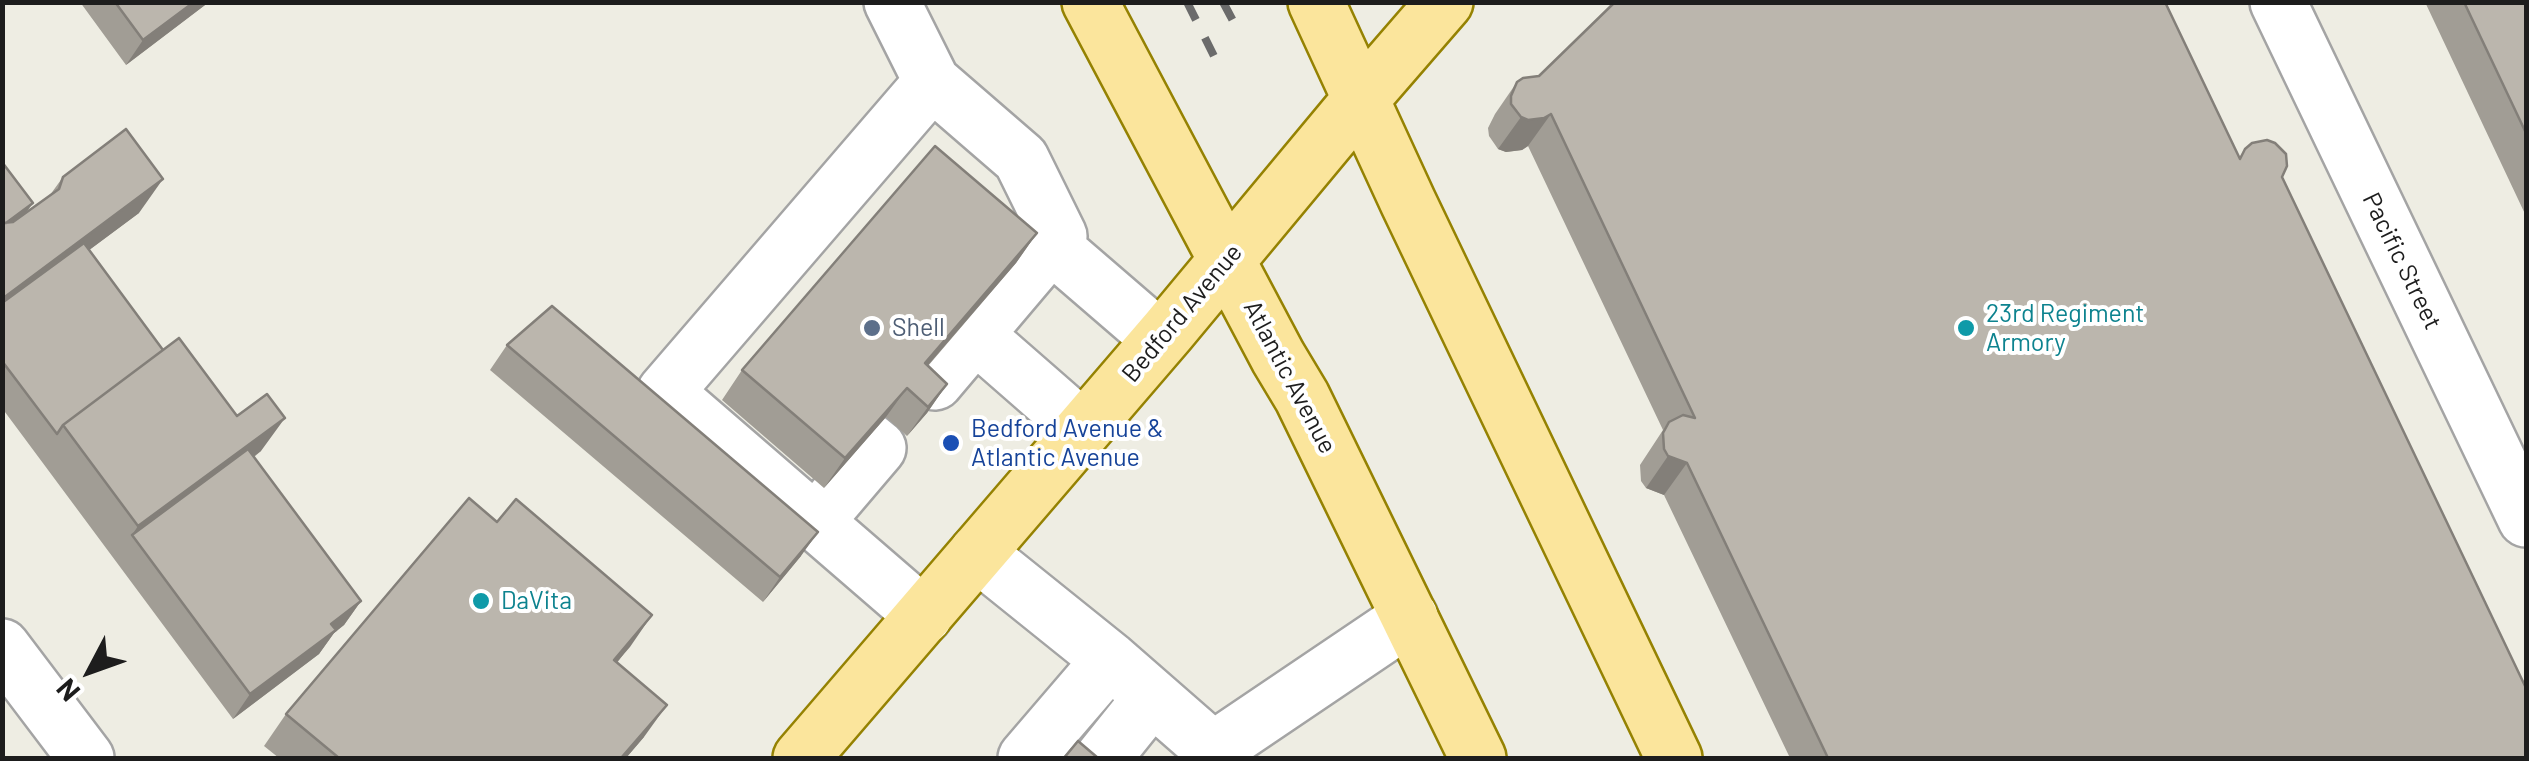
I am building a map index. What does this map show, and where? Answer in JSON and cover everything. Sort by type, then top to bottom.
[{"type":"main road","name":"Atlantic Avenue","points":[[1090,2],[1302,398],[1478,758]]},
{"type":"main road","points":[[1316,2],[1674,758]]},
{"type":"main road","name":"Bedford Avenue","points":[[801,758],[1445,2]]},
{"type":"street","points":[[892,2],[932,82],[1021,159],[1060,236],[1009,283],[969,330],[934,382],[925,372]]},
{"type":"street","name":"Pacific Street","points":[[2278,2],[2526,520]]},
{"type":"street","points":[[924,616],[842,479],[665,392],[730,351],[843,221],[883,174],[932,82]]},
{"type":"street","points":[[1051,245],[1160,339]]},
{"type":"street","points":[[969,330],[1083,429]]},
{"type":"street","points":[[977,554],[1110,660],[1213,756],[1410,618]]},
{"type":"street","points":[[2,647],[86,758]]},
{"type":"street","points":[[1026,758],[1110,660]]},
{"type":"street","points":[[1103,758],[1152,696]]},
{"type":"building","points":[[115,2],[194,2],[143,40]]},
{"type":"building","name":"23rd Regiment Armory","points":[[1615,2],[2165,2],[2240,159],[2252,143],[2267,140],[2286,154],[2287,166],[2282,177],[2526,688],[2526,758],[1828,758],[1687,463],[1668,456],[1664,449],[1663,433],[1669,422],[1683,415],[1695,418],[1551,114],[1528,120],[1511,104],[1517,82],[1539,76]]},
{"type":"building","points":[[2464,2],[2526,2],[2526,133]]},
{"type":"building","points":[[126,129],[163,179],[2,299],[2,223],[13,222],[59,189],[63,177]]},
{"type":"building","name":"Shell","points":[[935,146],[1037,233],[925,363],[947,384],[928,407],[907,388],[845,458],[742,370]]},
{"type":"building","points":[[2,162],[33,203],[6,223],[2,223]]},
{"type":"building","points":[[84,243],[163,350],[63,425],[57,434],[2,361],[2,303]]},
{"type":"building","points":[[552,306],[818,532],[780,577],[507,345]]},
{"type":"building","points":[[179,338],[237,416],[267,394],[285,418],[138,526],[63,425]]},
{"type":"building","points":[[248,449],[361,601],[331,624],[336,630],[250,694],[132,535]]},
{"type":"building","name":"DaVita","points":[[469,498],[497,522],[516,499],[652,615],[614,660],[667,705],[621,758],[339,758],[286,714]]},
{"type":"building","points":[[1078,741],[1098,758],[1064,758]]},
{"type":"railway","points":[[1187,2],[1217,62]]},
{"type":"railway","points":[[1223,2],[1240,34]]},
{"type":"place","name":"Shell","points":[[872,328]]},
{"type":"place","name":"23rd Regiment Armory","points":[[1966,328]]},
{"type":"place","name":"Bedford Avenue & Atlantic Avenue","points":[[951,443]]},
{"type":"place","name":"DaVita","points":[[481,601]]}]
